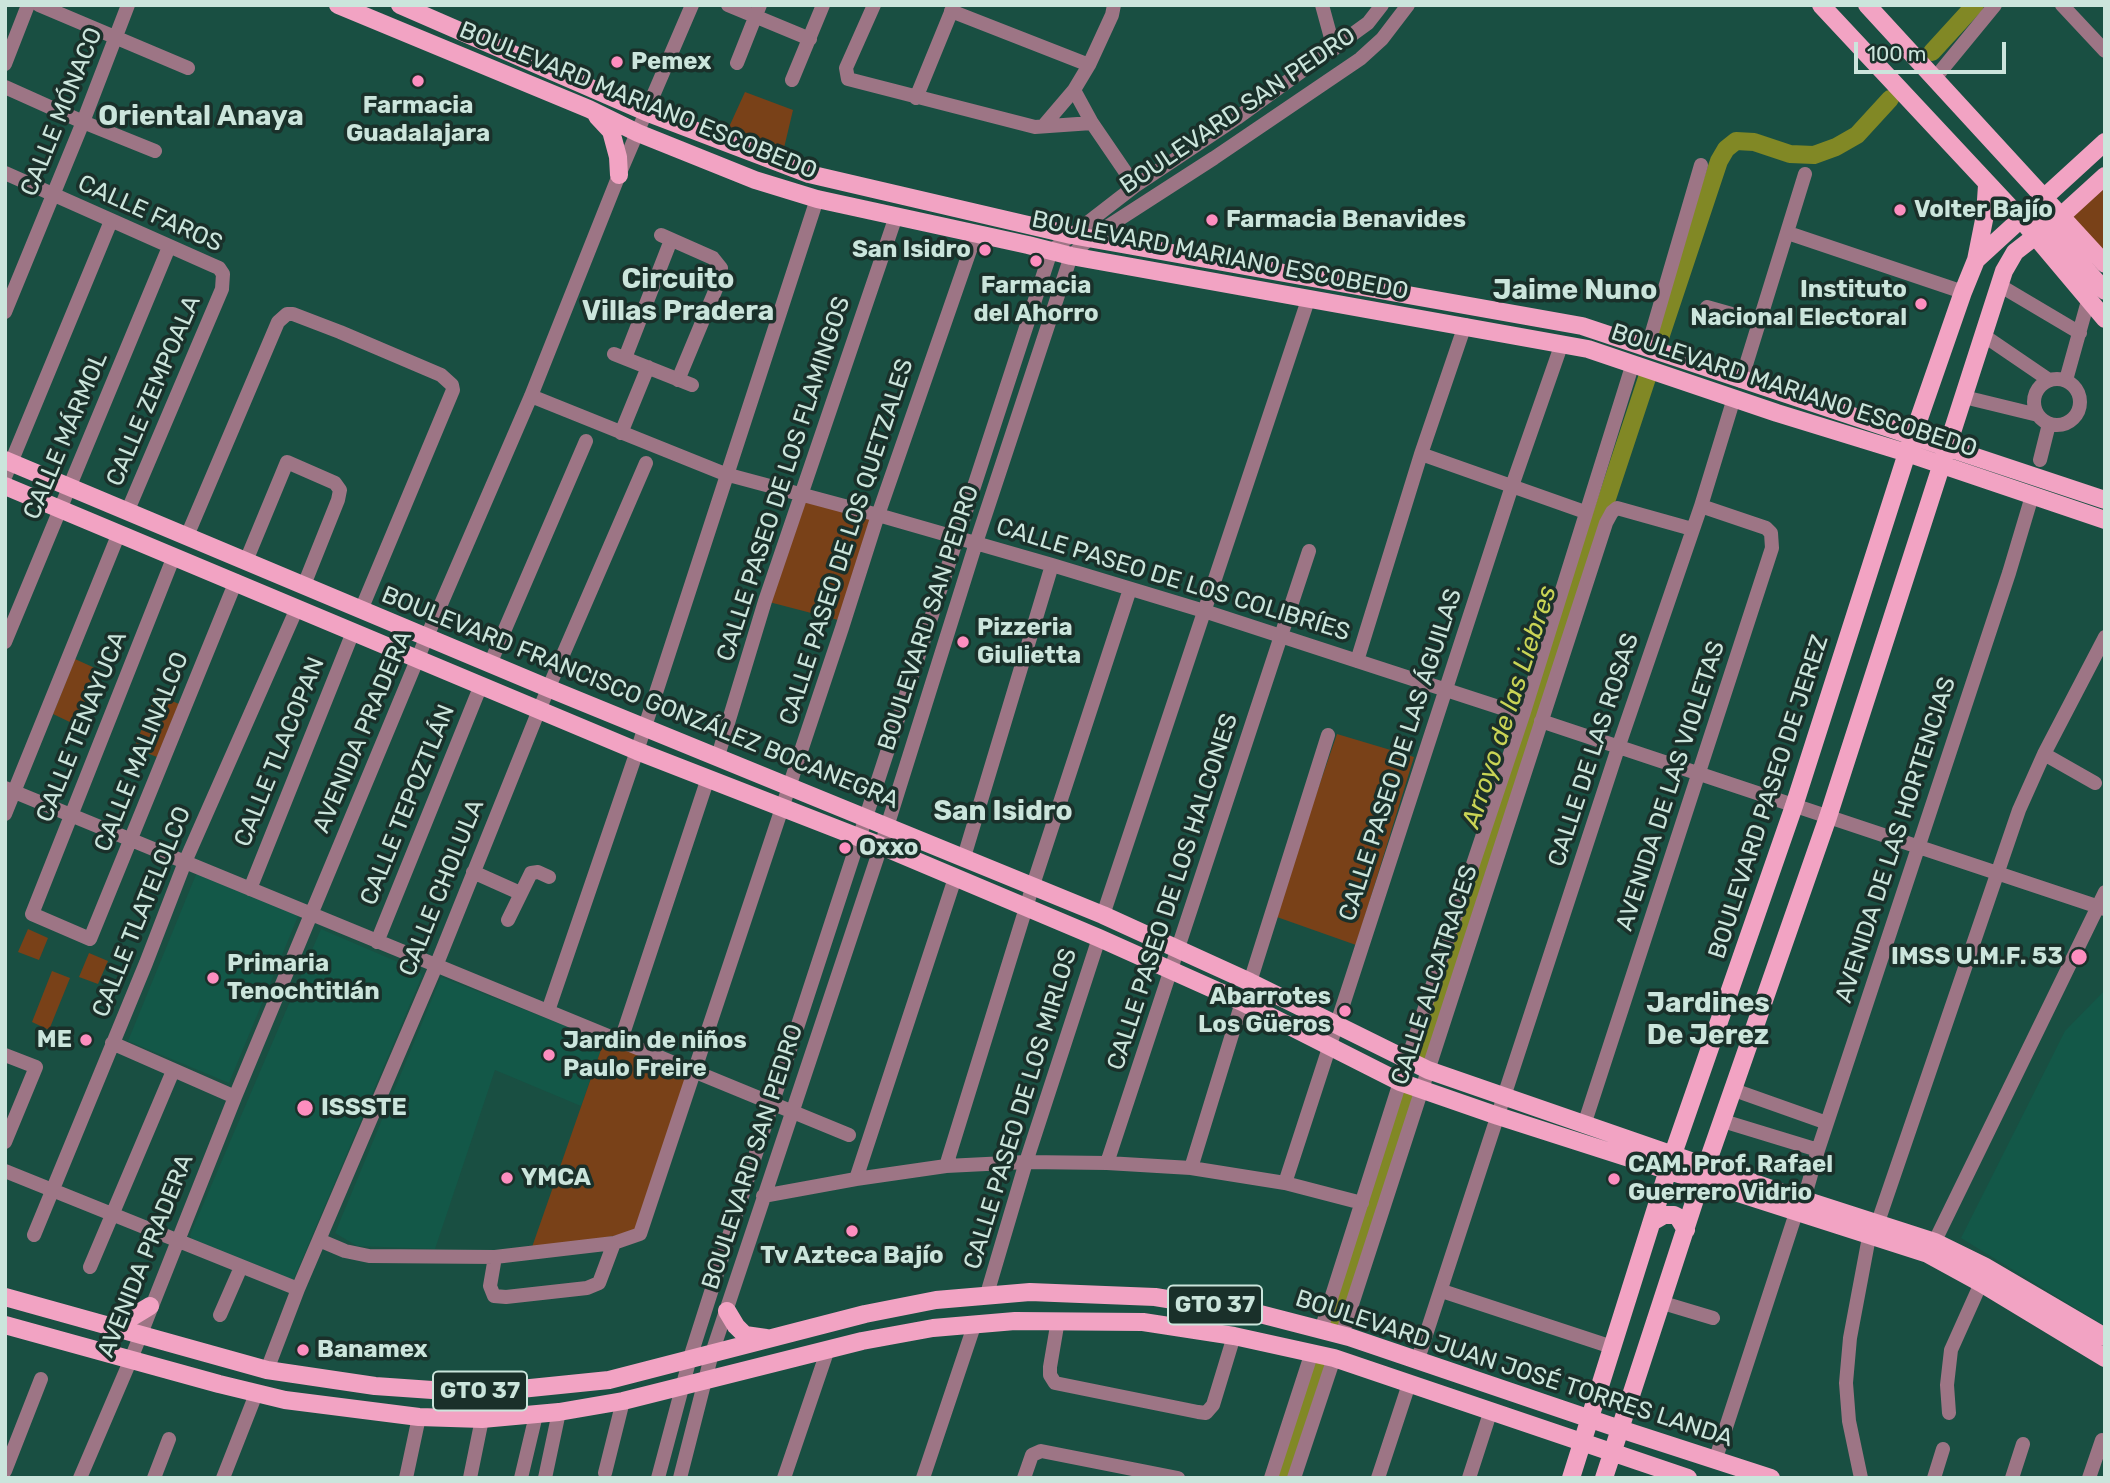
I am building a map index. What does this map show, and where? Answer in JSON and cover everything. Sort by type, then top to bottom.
[{"type":"main road","name":"BOULEVARD MARIANO ESCOBEDO","points":[[338,5],[589,109],[638,133],[755,180],[817,200],[1071,256],[1563,343],[1607,354],[1734,398],[1915,443],[1948,448],[2105,500]]},
{"type":"main road","name":"BOULEVARD MARIANO ESCOBEDO","points":[[400,5],[646,112],[809,174],[1071,235],[1582,326],[1648,346],[1915,443],[1941,466],[2105,520]]},
{"type":"main road","points":[[1821,5],[1987,185],[2031,208],[2048,227],[2088,301],[2105,319]]},
{"type":"main road","points":[[1867,5],[1971,120],[2031,208],[2105,291]]},
{"type":"main road","points":[[589,109],[611,131],[618,157],[619,175]]},
{"type":"main road","name":"BOULEVARD PASEO DE JEREZ","points":[[1571,1478],[1671,1162],[1794,806],[1962,295],[1976,260],[2105,142]]},
{"type":"main road","points":[[1604,1478],[1704,1173],[1829,817],[2009,259],[2023,244],[2048,227],[2105,176]]},
{"type":"main road","points":[[1976,260],[1985,215],[1987,185]]},
{"type":"main road","points":[[2048,227],[2105,264]]},
{"type":"main road","points":[[1915,443],[1959,332],[1963,312],[1962,295],[1978,295],[1993,304]]},
{"type":"main road","points":[[1959,332],[1969,337],[1983,335]]},
{"type":"main road","name":"BOULEVARD FRANCISCO GONZÁLEZ BOCANEGRA","points":[[7,466],[69,485],[427,638],[1104,915],[1337,1023],[1428,1070],[1584,1125],[1671,1162]]},
{"type":"main road","name":"BOULEVARD FRANCISCO GONZÁLEZ BOCANEGRA","points":[[5,486],[637,751],[880,846],[1099,938],[1242,1002],[1401,1082],[1499,1116],[1671,1162],[1984,1266],[2105,1337]]},
{"type":"main road","points":[[1652,1222],[1664,1214],[1674,1215],[1686,1230]]},
{"type":"main road","name":"BOULEVARD FRANCISCO GONZÁLEZ BOCANEGRA","points":[[1931,1248],[1981,1283],[2105,1359]]},
{"type":"main road","name":"BOULEVARD JUAN JOSÉ TORRES LANDA","points":[[5,1297],[267,1370],[375,1387],[461,1392],[501,1391],[609,1380],[865,1314],[936,1300],[987,1294],[1080,1293],[1179,1299],[1260,1314],[1342,1335],[1771,1478]]},
{"type":"main road","points":[[107,1326],[127,1320],[150,1307]]},
{"type":"main road","points":[[2032,1314],[2048,1316],[2057,1308]]},
{"type":"main road","points":[[727,1311],[745,1335],[773,1339]]},
{"type":"main road","name":"BOULEVARD JUAN JOSÉ TORRES LANDA","points":[[5,1325],[256,1394],[314,1405],[419,1417],[482,1419],[536,1415],[623,1401],[828,1349],[975,1323],[1058,1320],[1143,1322],[1234,1336],[1334,1358],[1688,1478]]},
{"type":"street","points":[[5,64],[28,5]]},
{"type":"street","points":[[39,5],[188,68]]},
{"type":"street","name":"CALLE MÓNACO","points":[[5,312],[128,5]]},
{"type":"street","name":"AVENIDA PRADERA","points":[[80,1478],[131,1359],[235,1097],[418,658],[531,396],[619,175],[692,5]]},
{"type":"street","points":[[728,5],[758,11],[810,39]]},
{"type":"street","points":[[792,80],[824,5]]},
{"type":"street","points":[[874,5],[846,68],[848,79],[1035,127],[1045,124],[1092,123]]},
{"type":"street","points":[[1045,124],[1074,90],[1089,65],[1114,5]]},
{"type":"street","points":[[1322,5],[1334,49]]},
{"type":"street","name":"BOULEVARD SAN PEDRO","points":[[658,1478],[690,1359],[727,1242],[1051,251],[1135,186],[1334,49],[1368,23],[1382,5]]},
{"type":"street","name":"BOULEVARD SAN PEDRO","points":[[680,1478],[712,1353],[1071,256],[1090,238],[1225,151],[1360,58],[1382,39],[1408,5]]},
{"type":"street","points":[[1935,78],[1995,5]]},
{"type":"street","points":[[2062,5],[2102,43]]},
{"type":"street","points":[[916,98],[952,8],[1089,65]]},
{"type":"street","points":[[737,63],[758,11]]},
{"type":"street","points":[[1368,23],[1382,39]]},
{"type":"street","points":[[5,87],[155,151]]},
{"type":"street","points":[[1074,90],[1092,123],[1135,186]]},
{"type":"street","points":[[1648,346],[1701,165]]},
{"type":"street","name":"CALLE FAROS","points":[[5,173],[219,268],[223,274],[222,289]]},
{"type":"street","points":[[1741,381],[1805,174]]},
{"type":"street","points":[[548,1011],[637,751],[725,474],[817,200]]},
{"type":"street","name":"CALLE PASEO DE LOS FLAMINGOS","points":[[718,756],[765,601],[896,216]]},
{"type":"street","points":[[7,466],[111,221]]},
{"type":"street","name":"CALLE PASEO DE LOS QUETZALES","points":[[319,1240],[345,1251],[369,1256],[495,1257],[614,1243],[640,1234],[878,515],[976,233]]},
{"type":"street","points":[[1788,233],[1962,295]]},
{"type":"street","points":[[666,238],[713,258],[721,268],[685,382],[648,367],[620,356],[666,238]]},
{"type":"street","name":"CALLE MÁRMOL","points":[[5,642],[169,247]]},
{"type":"street","points":[[1999,285],[2080,333]]},
{"type":"street","name":"CALLE ZEMPOALA","points":[[128,510],[222,289]]},
{"type":"street","points":[[1104,915],[1308,300]]},
{"type":"street","points":[[2066,380],[2088,301]]},
{"type":"street","points":[[1707,307],[1760,321]]},
{"type":"street","points":[[187,536],[272,333],[282,317],[293,314],[340,332],[441,375],[452,385],[451,398],[361,610]]},
{"type":"street","points":[[1357,661],[1421,454],[1465,325]]},
{"type":"street","points":[[1983,335],[2049,380]]},
{"type":"street","name":"CALLE PASEO DE LAS ÁGUILAS","points":[[1285,1183],[1512,486],[1563,343]]},
{"type":"street","points":[[1321,1330],[1523,715],[1633,363]]},
{"type":"street","points":[[621,433],[648,367]]},
{"type":"street","points":[[1964,397],[2043,419],[2061,425],[2072,420],[2079,411],[2080,398],[2076,387],[2066,380],[2049,380],[2040,386],[2035,395],[2034,405],[2043,419],[2040,460]]},
{"type":"street","points":[[531,396],[725,474]]},
{"type":"street","name":"CALLE DE LAS ROSAS","points":[[1418,1359],[1619,745],[1701,506],[1734,398]]},
{"type":"street","points":[[490,664],[586,441]]},
{"type":"street","points":[[1421,454],[1585,512]]},
{"type":"street","points":[[246,561],[287,462],[335,483],[340,489],[304,585]]},
{"type":"street","name":"CALLE CHOLULA","points":[[267,1370],[298,1289],[436,966],[538,710],[646,463]]},
{"type":"street","name":"CALLE PASEO DE LOS COLIBRÍES","points":[[725,474],[878,515],[1205,611],[1523,715]]},
{"type":"street","name":"AVENIDA DE LAS HORTENCIAS","points":[[1715,1461],[2032,496]]},
{"type":"street","name":"AVENIDA DE LAS VIOLETAS","points":[[1584,1125],[1772,548],[1771,533],[1758,524],[1701,506]]},
{"type":"street","name":"CALLE ALCATRACES","points":[[1342,1335],[1606,523],[1617,508],[1692,529]]},
{"type":"street","points":[[5,814],[10,790],[119,533]]},
{"type":"street","name":"CALLE PASEO DE LOS HALCONES","points":[[1107,1163],[1309,551]]},
{"type":"street","name":"CALLE TENAYUCA","points":[[90,939],[33,914],[174,556]]},
{"type":"street","points":[[964,857],[1052,565]]},
{"type":"street","name":"CALLE MALINALCO","points":[[90,939],[236,581]]},
{"type":"street","points":[[946,1166],[1032,885],[1130,589]]},
{"type":"street","name":"CALLE TLATELOLCO","points":[[34,1235],[185,862],[297,608]]},
{"type":"street","name":"CALLE TLACOPAN","points":[[250,889],[353,632]]},
{"type":"street","points":[[1861,1478],[1849,1421],[1846,1383],[1850,1338],[1874,1229],[2019,810],[2044,754],[2105,637]]},
{"type":"street","name":"CALLE TEPOZTLÁN","points":[[377,942],[481,685]]},
{"type":"street","points":[[1541,720],[2101,907]]},
{"type":"street","points":[[1250,982],[1328,735]]},
{"type":"street","points":[[2044,754],[2095,783]]},
{"type":"street","points":[[621,1040],[708,778]]},
{"type":"street","points":[[10,790],[849,1135]]},
{"type":"street","points":[[473,872],[520,894]]},
{"type":"street","points":[[508,920],[531,873],[538,872],[549,877]]},
{"type":"street","points":[[856,1179],[955,878]]},
{"type":"street","points":[[1931,1248],[2101,907],[2105,892]]},
{"type":"street","name":"CALLE PASEO DE LOS MIRLOS","points":[[987,1294],[1026,1162],[1099,938]]},
{"type":"street","points":[[1191,1168],[1242,1002]]},
{"type":"street","points":[[112,1044],[235,1097]]},
{"type":"street","points":[[5,1055],[36,1068],[5,1142]]},
{"type":"street","points":[[90,1267],[173,1071]]},
{"type":"street","points":[[1734,1090],[1827,1123]]},
{"type":"street","points":[[1723,1121],[1818,1150]]},
{"type":"street","points":[[763,1196],[946,1166],[1026,1162],[1191,1168],[1285,1183],[1362,1203]]},
{"type":"street","points":[[5,1171],[298,1289]]},
{"type":"street","points":[[727,1242],[748,1247]]},
{"type":"street","points":[[495,1257],[490,1286],[494,1296],[574,1290],[599,1283],[614,1243]]},
{"type":"street","points":[[220,1315],[241,1267]]},
{"type":"street","points":[[1949,1413],[1947,1385],[1951,1350],[1981,1283]]},
{"type":"street","points":[[1442,1291],[1612,1347]]},
{"type":"street","points":[[1663,1303],[1713,1318]]},
{"type":"street","points":[[1058,1320],[1050,1367],[1050,1375],[1055,1383],[1206,1413],[1213,1405],[1234,1336]]},
{"type":"street","points":[[923,1478],[975,1323]]},
{"type":"street","points":[[784,1478],[828,1349]]},
{"type":"street","points":[[1271,1478],[1312,1352]]},
{"type":"street","points":[[1294,1478],[1334,1358]]},
{"type":"street","points":[[5,1471],[41,1379]]},
{"type":"street","points":[[1378,1478],[1409,1384]]},
{"type":"street","points":[[223,1478],[256,1394]]},
{"type":"street","points":[[605,1473],[623,1401]]},
{"type":"street","points":[[1469,1478],[1492,1410]]},
{"type":"street","points":[[545,1478],[559,1412]]},
{"type":"street","points":[[521,1478],[536,1415]]},
{"type":"street","points":[[406,1478],[419,1417]]},
{"type":"street","points":[[470,1478],[482,1419]]},
{"type":"street","points":[[153,1478],[169,1439]]},
{"type":"street","points":[[2089,1478],[2102,1440]]},
{"type":"street","points":[[2012,1478],[2023,1444]]},
{"type":"street","points":[[1934,1478],[1943,1449]]},
{"type":"street","points":[[1024,1478],[1032,1455],[1041,1451],[1178,1478]]},
{"type":"shaded area","points":[[745,92],[793,110],[784,148],[729,127]]},
{"type":"shaded area","points":[[2105,180],[2105,267],[2062,219]]},
{"type":"shaded area","points":[[805,500],[871,519],[842,621],[769,602]]},
{"type":"shaded area","points":[[75,659],[97,669],[76,725],[53,714]]},
{"type":"shaded area","points":[[156,694],[179,704],[157,757],[134,748]]},
{"type":"shaded area","points":[[1337,734],[1414,757],[1356,945],[1274,916]]},
{"type":"shaded area","name":"Primaria Tenochtitlán","points":[[197,872],[299,914],[229,1083],[128,1041]]},
{"type":"shaded area","points":[[28,929],[48,938],[39,960],[18,952]]},
{"type":"shaded area","name":"ISSSTE","points":[[321,929],[419,971],[422,976],[293,1281],[192,1240],[190,1235]]},
{"type":"shaded area","points":[[89,953],[108,961],[98,984],[79,977]]},
{"type":"shaded area","points":[[52,971],[70,978],[49,1030],[32,1022]]},
{"type":"shaded area","name":"ISSSTE","points":[[441,977],[604,1041],[581,1106],[495,1070],[435,1249],[357,1246],[335,1233]]},
{"type":"shaded area","points":[[2105,990],[2105,1326],[1961,1238],[2065,1031]]},
{"type":"shaded area","points":[[604,1041],[688,1075],[637,1232],[531,1250]]},
{"type":"waterway","name":"Arroyo de las Liebres","points":[[1932,52],[1975,5]]},
{"type":"waterway","name":"Arroyo de las Liebres","points":[[1659,341],[1719,161],[1726,149],[1736,141],[1754,142],[1790,154],[1814,155],[1857,135],[1890,99]]},
{"type":"waterway","name":"Arroyo de las Liebres","points":[[1423,1053],[1647,378]]},
{"type":"waterway","name":"Arroyo de las Liebres","points":[[1333,1322],[1408,1097]]},
{"type":"waterway","name":"Arroyo de las Liebres","points":[[1282,1478],[1319,1365]]},
{"type":"place","name":"Pemex","points":[[617,62]]},
{"type":"place","name":"Farmacia Guadalajara","points":[[418,81]]},
{"type":"place","name":"Volter Bajío","points":[[1900,210]]},
{"type":"place","name":"Farmacia Benavides","points":[[1212,220]]},
{"type":"place","name":"San Isidro","points":[[985,250]]},
{"type":"place","name":"Farmacia del Ahorro","points":[[1036,261]]},
{"type":"place","name":"Instituto Nacional Electoral","points":[[1921,304]]},
{"type":"place","name":"Pizzeria Giulietta","points":[[963,642]]},
{"type":"place","name":"Oxxo","points":[[845,848]]},
{"type":"place","name":"IMSS U.M.F. 53","points":[[2079,957]]},
{"type":"place","name":"Primaria Tenochtitlán","points":[[213,978]]},
{"type":"place","name":"Abarrotes Los Güeros","points":[[1345,1011]]},
{"type":"place","name":"ME","points":[[86,1040]]},
{"type":"place","name":"Jardin de niños Paulo Freire","points":[[549,1055]]},
{"type":"place","name":"ISSSTE","points":[[305,1108]]},
{"type":"place","name":"YMCA","points":[[507,1178]]},
{"type":"place","name":"CAM. Prof. Rafael Guerrero Vidrio","points":[[1614,1179]]},
{"type":"place","name":"Tv Azteca Bajío","points":[[852,1231]]},
{"type":"place","name":"Banamex","points":[[303,1350]]},
{"type":"district","name":"Oriental Anaya","points":[[201,117]]},
{"type":"district","name":"Jaime Nuno","points":[[1575,291]]},
{"type":"district","name":"Circuito Villas Pradera","points":[[678,296]]},
{"type":"district","name":"San Isidro","points":[[1003,812]]},
{"type":"district","name":"Jardines De Jerez","points":[[1708,1020]]}]
